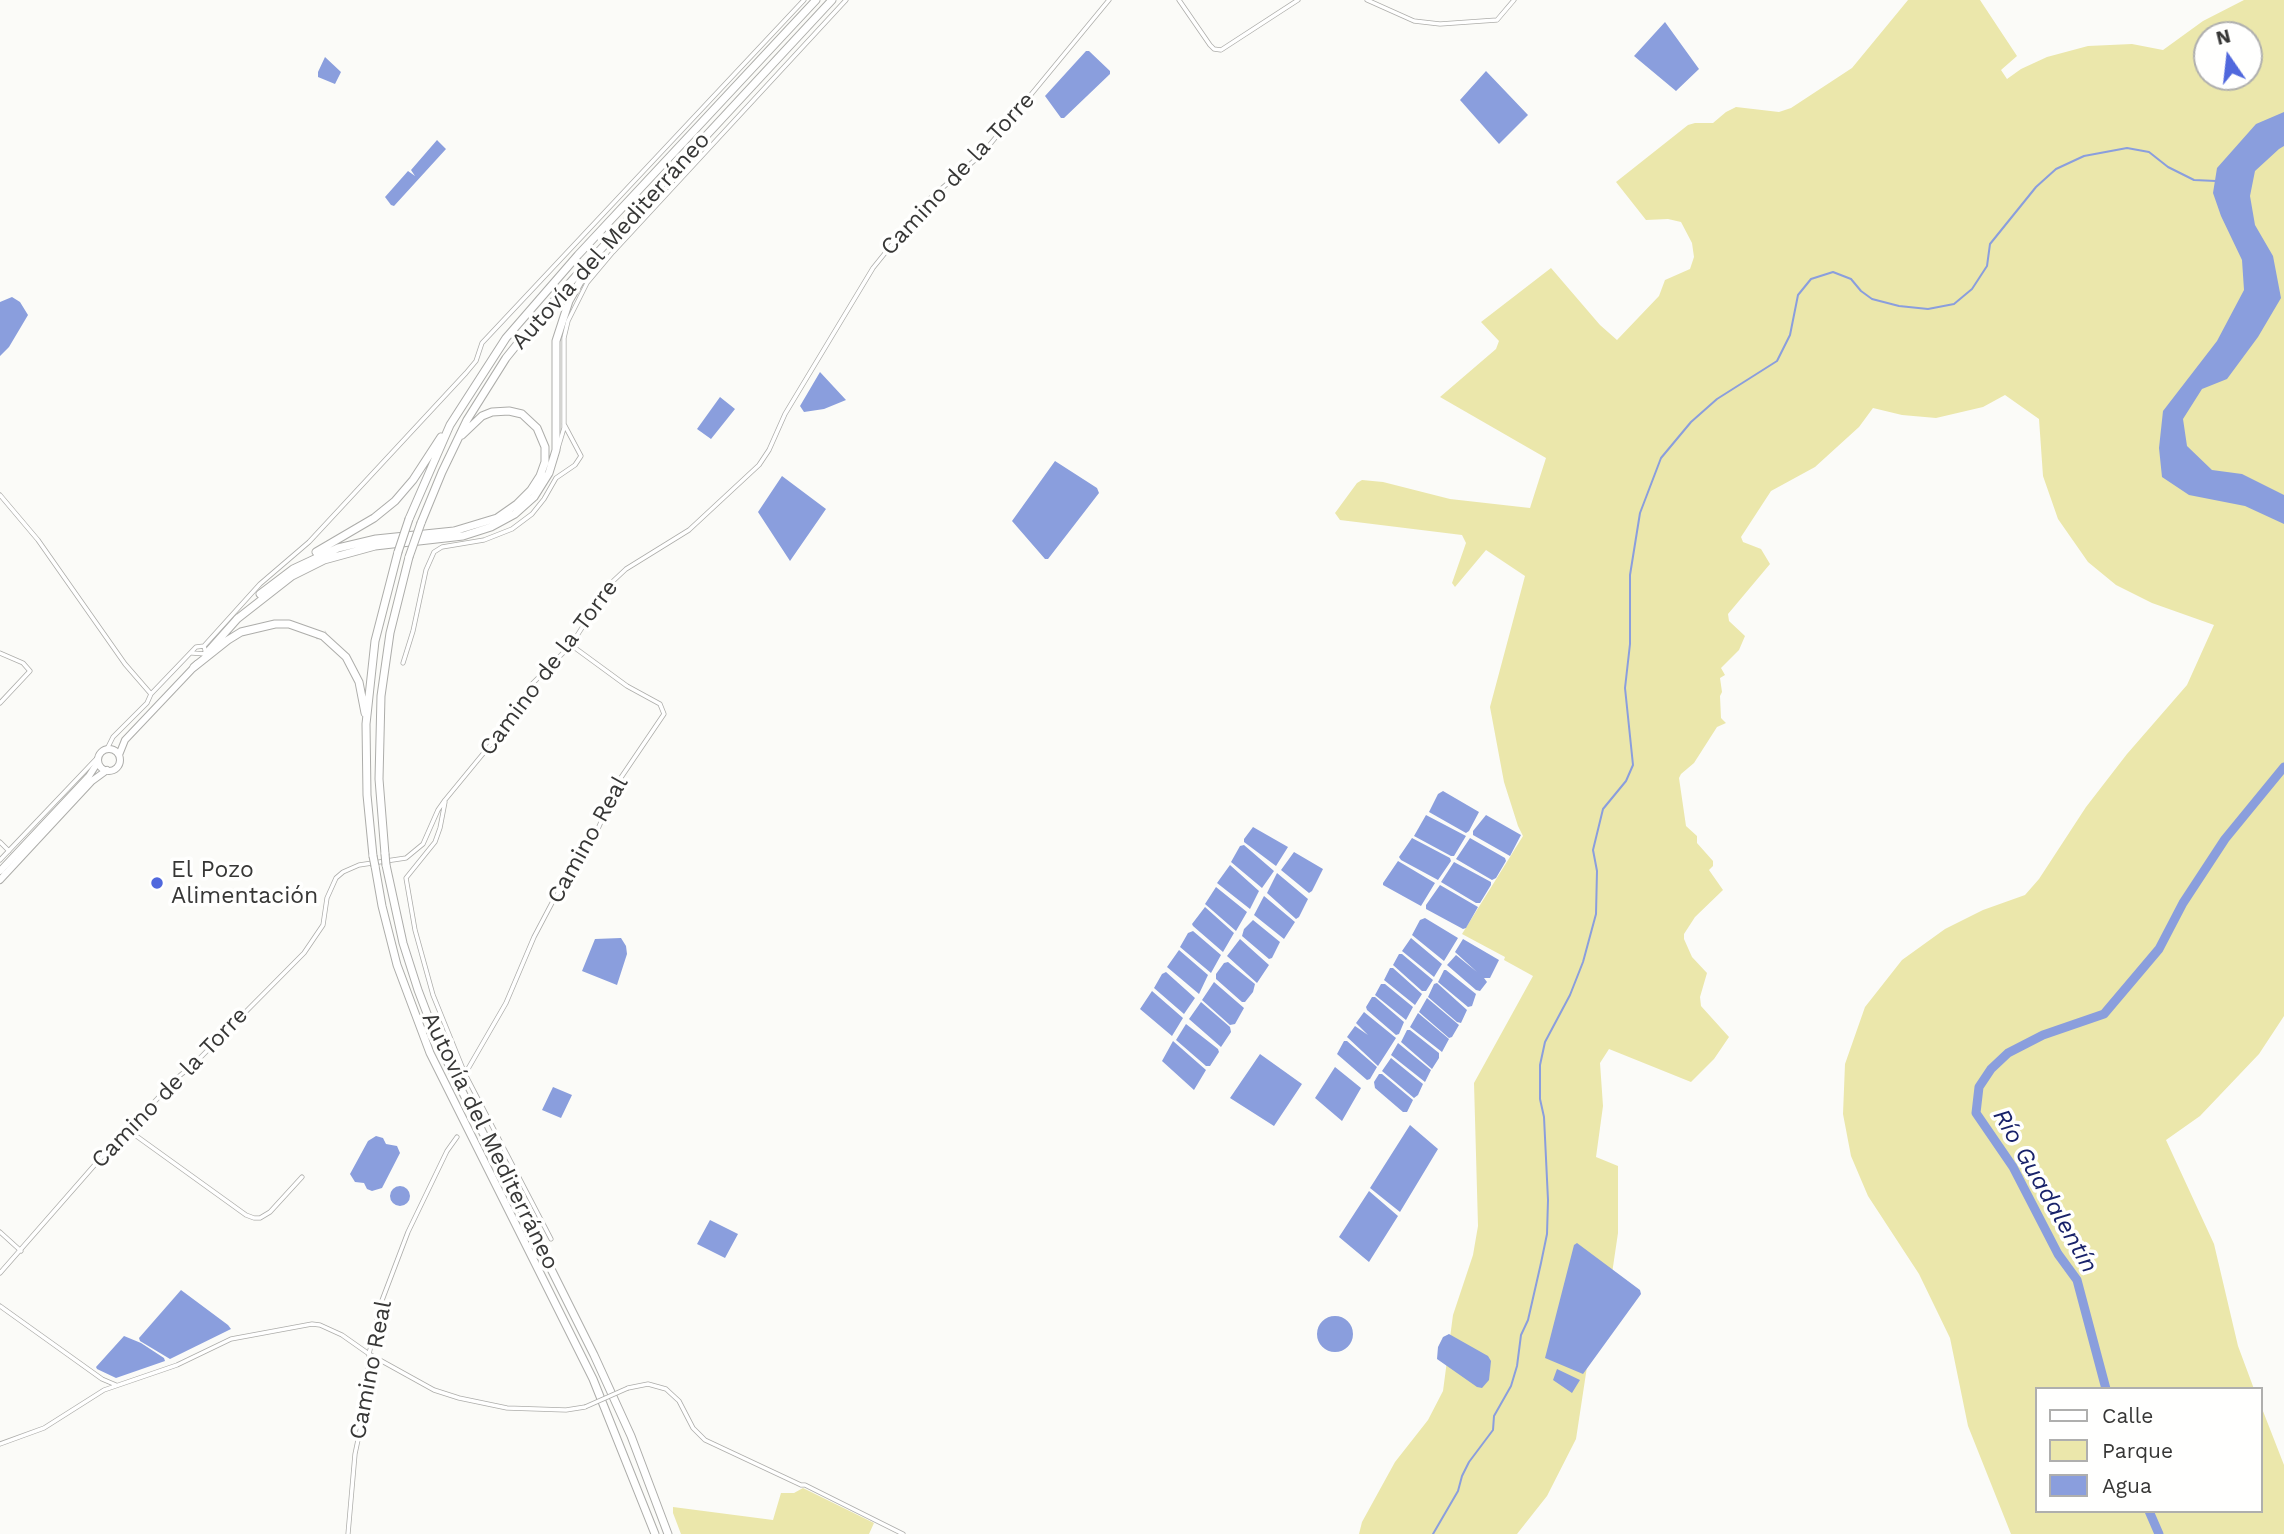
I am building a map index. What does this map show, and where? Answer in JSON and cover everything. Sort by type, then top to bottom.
[{"type":"highway","name":"Autovía del Mediterráneo","points":[[656,1534],[616,1433],[582,1358],[430,1054],[397,964],[374,866],[366,770],[366,724],[376,641],[398,552],[409,519],[450,425],[506,338],[542,295],[816,0]]},
{"type":"highway","name":"Autovía del Mediterráneo","points":[[668,1534],[631,1436],[594,1355],[464,1099],[434,1033],[403,943],[385,854],[379,779],[381,696],[390,633],[421,523],[467,419],[506,358],[598,252],[832,0]]},
{"type":"highway","points":[[237,619],[292,576],[324,559],[375,546],[463,536],[503,521],[534,496],[549,473],[560,433],[556,341],[575,288],[598,252]]},
{"type":"highway","points":[[260,594],[293,569],[338,548],[376,539],[454,531],[497,518],[517,505],[531,490],[545,462],[545,447],[537,428],[522,414],[509,411],[492,412],[482,416],[457,441]]},
{"type":"highway","points":[[205,650],[275,578],[292,565],[351,533],[395,501],[413,480],[450,425]]},
{"type":"highway","points":[[194,667],[228,640],[254,628],[275,624],[300,628],[323,636],[346,657],[359,682],[366,724]]},
{"type":"main road","points":[[0,880],[92,781],[107,770],[116,768],[125,740],[194,667],[205,650]]},
{"type":"main road","points":[[0,872],[89,776],[108,749],[125,740]]},
{"type":"main road","points":[[108,749],[118,755]]},
{"type":"main road","points":[[99,759],[107,770]]},
{"type":"street","points":[[191,653],[205,650],[260,584],[309,542],[466,373],[476,361],[482,344],[804,0]]},
{"type":"street","points":[[559,401],[568,321],[587,283],[846,0]]},
{"type":"street","name":"Camino de la Torre","points":[[0,1273],[99,1160],[178,1077],[304,953],[323,925],[327,898],[337,878],[359,864],[405,858],[415,852],[428,836],[445,800],[496,738],[532,684],[571,645],[610,584],[626,569],[689,530],[759,465],[785,414],[873,268],[928,201],[982,154],[1109,0]]},
{"type":"street","points":[[1179,0],[1214,49],[1227,47],[1298,0]]},
{"type":"street","points":[[1367,0],[1414,21],[1440,24],[1497,20],[1514,0]]},
{"type":"street","points":[[403,663],[426,570],[434,552],[442,547],[484,540],[521,524],[544,499],[556,478],[579,460],[580,451],[559,414]]},
{"type":"street","points":[[564,423],[560,433],[573,442]]},
{"type":"street","points":[[557,448],[573,442]]},
{"type":"street","points":[[0,495],[38,540],[125,664],[151,694]]},
{"type":"street","name":"Camino Real","points":[[465,1074],[506,1003],[534,937],[553,901],[591,841],[621,779],[664,714],[660,704],[627,686],[571,645]]},
{"type":"street","points":[[108,749],[113,737],[196,647],[205,650]]},
{"type":"street","points":[[0,653],[30,668],[0,703]]},
{"type":"street","points":[[0,860],[99,759]]},
{"type":"street","points":[[445,800],[435,842],[406,878],[405,884],[433,995],[465,1074],[551,1239]]},
{"type":"street","points":[[0,842],[9,850]]},
{"type":"street","points":[[128,1130],[246,1215],[254,1218],[265,1216],[302,1177]]},
{"type":"street","name":"Camino Real","points":[[348,1534],[355,1454],[366,1402],[369,1354],[381,1303],[408,1232],[457,1137]]},
{"type":"street","points":[[0,1232],[22,1251]]},
{"type":"street","points":[[0,1306],[116,1385]]},
{"type":"street","points":[[0,1444],[44,1428],[104,1390],[177,1365],[231,1339],[300,1325],[320,1325],[342,1335],[369,1354],[433,1390],[507,1408],[566,1410],[585,1407],[628,1388],[648,1384],[666,1389],[679,1401],[693,1428],[705,1440],[805,1485],[903,1534]]},
{"type":"green space","points":[[1908,0],[1980,0],[2017,56],[2001,70],[2007,79],[2047,57],[2088,46],[2132,44],[2163,50],[2193,28],[2193,91],[2263,91],[2263,21],[2203,21],[2244,0],[2284,0],[2284,1016],[2259,1054],[2200,1116],[2166,1140],[2214,1244],[2238,1346],[2253,1387],[2036,1387],[2036,1513],[2263,1513],[2263,1411],[2284,1465],[2284,1534],[2011,1534],[1968,1426],[1950,1338],[1919,1274],[1868,1196],[1851,1156],[1843,1114],[1845,1064],[1865,1007],[1902,960],[1945,929],[1983,910],[2025,895],[2039,879],[2086,807],[2127,754],[2187,685],[2214,625],[2152,603],[2116,585],[2088,562],[2058,519],[2043,476],[2039,419],[2005,395],[1983,407],[1936,418],[1902,415],[1873,408],[1859,427],[1815,467],[1771,491],[1741,537],[1743,542],[1761,549],[1770,564],[1728,614],[1729,621],[1745,636],[1739,650],[1721,668],[1725,675],[1720,678],[1721,718],[1726,723],[1717,727],[1694,763],[1679,778],[1686,826],[1697,836],[1697,843],[1713,861],[1709,870],[1723,890],[1695,917],[1684,934],[1684,939],[1692,957],[1707,973],[1700,997],[1701,1006],[1729,1037],[1714,1059],[1691,1082],[1609,1049],[1600,1063],[1603,1106],[1596,1157],[1618,1166],[1618,1233],[1610,1287],[1590,1347],[1576,1439],[1547,1496],[1517,1534],[1359,1534],[1362,1522],[1395,1462],[1428,1420],[1443,1391],[1453,1315],[1473,1255],[1478,1226],[1474,1083],[1533,976],[1462,934],[1523,836],[1504,782],[1490,707],[1525,576],[1486,550],[1455,587],[1452,583],[1466,543],[1462,535],[1340,520],[1335,513],[1362,480],[1383,482],[1450,499],[1530,508],[1546,458],[1440,397],[1496,349],[1499,341],[1481,322],[1551,268],[1600,325],[1617,340],[1659,296],[1665,280],[1690,269],[1694,257],[1692,243],[1681,222],[1668,219],[1646,220],[1616,182],[1688,125],[1713,123],[1736,107],[1779,112],[1791,108],[1852,68]]},
{"type":"green space","points":[[803,1488],[874,1523],[869,1534],[681,1534],[673,1513],[673,1507],[773,1520],[781,1493],[794,1493]]},
{"type":"water","points":[[1665,22],[1699,69],[1676,91],[1634,56]]},
{"type":"water","points":[[1086,51],[1110,71],[1110,74],[1061,118],[1045,96]]},
{"type":"water","points":[[325,57],[341,72],[335,84],[318,77]]},
{"type":"water","points":[[1486,71],[1528,115],[1499,144],[1460,100]]},
{"type":"water","points":[[2284,112],[2284,146],[2255,171],[2250,196],[2255,225],[2273,256],[2281,298],[2258,337],[2227,379],[2202,389],[2183,419],[2187,446],[2212,470],[2242,474],[2284,495],[2284,524],[2245,506],[2189,495],[2162,477],[2159,448],[2163,411],[2217,341],[2244,290],[2242,260],[2213,193],[2217,168],[2256,124]]},
{"type":"water","points":[[437,140],[446,149],[394,206],[391,205],[385,197],[408,171],[415,176],[411,170]]},
{"type":"water","points":[[12,297],[20,302],[28,315],[9,347],[0,356],[0,302]]},
{"type":"water","points":[[820,372],[846,400],[824,409],[804,412],[800,406]]},
{"type":"water","points":[[720,397],[735,409],[711,439],[697,429]]},
{"type":"water","points":[[1055,461],[1097,488],[1099,493],[1048,559],[1045,559],[1012,521]]},
{"type":"water","points":[[782,476],[826,509],[790,561],[758,512]]},
{"type":"water","points":[[1443,791],[1479,812],[1466,833],[1429,812],[1438,794]]},
{"type":"water","points":[[1426,815],[1466,836],[1454,856],[1414,836]]},
{"type":"water","points":[[1486,815],[1521,835],[1510,856],[1473,835],[1473,831]]},
{"type":"water","points":[[1253,827],[1288,847],[1276,866],[1244,842]]},
{"type":"water","points":[[1412,838],[1450,858],[1451,861],[1438,880],[1399,857]]},
{"type":"water","points":[[1470,838],[1505,858],[1506,861],[1496,878],[1492,880],[1456,859]]},
{"type":"water","points":[[1244,845],[1274,871],[1262,888],[1231,862],[1240,846]]},
{"type":"water","points":[[1294,852],[1323,869],[1309,893],[1281,870]]},
{"type":"water","points":[[1398,861],[1435,883],[1421,906],[1383,885]]},
{"type":"water","points":[[1454,862],[1491,882],[1480,903],[1441,882]]},
{"type":"water","points":[[1230,865],[1259,891],[1250,909],[1217,883]]},
{"type":"water","points":[[1277,873],[1308,899],[1296,919],[1267,893]]},
{"type":"water","points":[[1440,885],[1478,907],[1466,928],[1463,929],[1426,909]]},
{"type":"water","points":[[1216,887],[1247,912],[1236,931],[1205,904]]},
{"type":"water","points":[[1264,896],[1295,922],[1284,939],[1254,915]]},
{"type":"water","points":[[1205,907],[1234,933],[1223,952],[1192,924]]},
{"type":"water","points":[[1425,918],[1458,938],[1444,961],[1412,935],[1420,920]]},
{"type":"water","points":[[1253,920],[1280,942],[1272,958],[1269,959],[1242,936],[1244,929]]},
{"type":"water","points":[[1193,931],[1221,955],[1211,973],[1180,947],[1188,933]]},
{"type":"water","points":[[621,938],[627,954],[617,985],[582,971],[595,939]]},
{"type":"water","points":[[1411,938],[1442,964],[1434,977],[1402,951]]},
{"type":"water","points":[[1240,939],[1269,965],[1257,983],[1227,956]]},
{"type":"water","points":[[1463,939],[1499,960],[1490,978],[1484,978],[1487,982],[1480,991],[1447,965],[1456,955],[1477,972],[1455,952]]},
{"type":"water","points":[[1179,950],[1208,975],[1199,994],[1167,967]]},
{"type":"water","points":[[1399,954],[1433,980],[1426,991],[1422,991],[1393,965]]},
{"type":"water","points":[[1228,962],[1255,984],[1253,992],[1245,1002],[1216,979],[1216,974],[1224,963]]},
{"type":"water","points":[[1390,968],[1422,994],[1415,1005],[1384,980]]},
{"type":"water","points":[[1444,970],[1476,994],[1472,1006],[1468,1007],[1438,982]]},
{"type":"water","points":[[1166,972],[1195,998],[1184,1014],[1154,988]]},
{"type":"water","points":[[1214,982],[1244,1008],[1235,1024],[1230,1025],[1202,1000]]},
{"type":"water","points":[[1437,983],[1467,1010],[1461,1023],[1428,997]]},
{"type":"water","points":[[1381,984],[1385,984],[1413,1007],[1406,1020],[1375,995]]},
{"type":"water","points":[[1152,991],[1183,1018],[1172,1036],[1140,1009]]},
{"type":"water","points":[[1372,997],[1404,1022],[1399,1034],[1396,1035],[1367,1010]]},
{"type":"water","points":[[1427,998],[1459,1025],[1452,1037],[1449,1038],[1419,1012]]},
{"type":"water","points":[[1201,1002],[1230,1027],[1231,1032],[1221,1047],[1189,1019]]},
{"type":"water","points":[[1364,1012],[1396,1038],[1378,1066],[1347,1037],[1355,1026],[1368,1035],[1356,1023]]},
{"type":"water","points":[[1418,1013],[1449,1039],[1442,1052],[1410,1027]]},
{"type":"water","points":[[1186,1024],[1218,1049],[1219,1052],[1210,1066],[1206,1066],[1176,1040]]},
{"type":"water","points":[[1407,1030],[1439,1053],[1432,1069],[1401,1042]]},
{"type":"water","points":[[1173,1041],[1206,1070],[1194,1090],[1162,1061]]},
{"type":"water","points":[[1344,1041],[1377,1067],[1370,1079],[1367,1080],[1337,1054]]},
{"type":"water","points":[[1398,1043],[1431,1070],[1425,1082],[1391,1055]]},
{"type":"water","points":[[1260,1054],[1302,1084],[1274,1126],[1230,1098]]},
{"type":"water","points":[[1391,1058],[1423,1084],[1414,1098],[1382,1071]]},
{"type":"water","points":[[1335,1067],[1361,1088],[1342,1121],[1315,1098]]},
{"type":"water","points":[[1379,1074],[1413,1100],[1407,1112],[1403,1112],[1375,1088],[1374,1082]]},
{"type":"water","points":[[553,1087],[572,1095],[561,1118],[542,1110]]},
{"type":"water","points":[[1410,1125],[1438,1149],[1400,1212],[1370,1188]]},
{"type":"water","points":[[376,1136],[383,1138],[386,1144],[397,1146],[400,1153],[382,1188],[372,1191],[367,1189],[364,1183],[355,1182],[350,1174],[368,1141]]},
{"type":"water","points":[[400,1186],[407,1189],[410,1196],[407,1203],[400,1206],[393,1203],[390,1196],[393,1189]]},
{"type":"water","points":[[1369,1191],[1398,1216],[1369,1262],[1339,1237]]},
{"type":"water","points":[[710,1220],[738,1234],[725,1258],[697,1244]]},
{"type":"water","points":[[1577,1243],[1640,1290],[1641,1294],[1583,1374],[1545,1358],[1574,1245]]},
{"type":"water","points":[[181,1290],[231,1329],[170,1359],[139,1338]]},
{"type":"water","points":[[1335,1316],[1348,1321],[1353,1334],[1348,1347],[1335,1352],[1322,1347],[1317,1334],[1322,1321]]},
{"type":"water","points":[[1449,1334],[1488,1356],[1491,1361],[1489,1380],[1482,1388],[1437,1359],[1438,1347],[1443,1337]]},
{"type":"water","points":[[124,1336],[141,1343],[165,1361],[116,1378],[97,1369]]},
{"type":"water","points":[[1557,1369],[1580,1380],[1572,1393],[1553,1380]]},
{"type":"waterway","points":[[1433,1534],[1458,1491],[1469,1462],[1493,1430],[1494,1416],[1511,1386],[1521,1335],[1528,1320],[1541,1263],[1547,1234],[1548,1200],[1540,1065],[1545,1042],[1570,995],[1583,962],[1596,914],[1597,871],[1593,850],[1603,809],[1626,781],[1633,765],[1625,688],[1630,644],[1630,575],[1640,513],[1661,458],[1691,422],[1717,399],[1777,361],[1790,335],[1798,295],[1811,279],[1833,272],[1851,279],[1872,299],[1899,306],[1928,309],[1954,304],[1972,289],[1987,266],[1990,244],[2036,187],[2056,169],[2084,156],[2127,148],[2149,152],[2168,167],[2194,180],[2216,181]]},
{"type":"waterway","name":"Río Guadalentín","points":[[2105,1387],[2077,1280],[2058,1254],[2013,1167],[1976,1113],[1979,1087],[1991,1069],[2008,1053],[2043,1035],[2104,1014],[2159,949],[2183,903],[2225,839],[2284,767]]},
{"type":"waterway","name":"Río Guadalentín","points":[[2150,1513],[2159,1534]]},
{"type":"tunnel","points":[[316,638],[326,632]]},
{"type":"place","name":"El Pozo Alimentación","points":[[157,883]]}]
